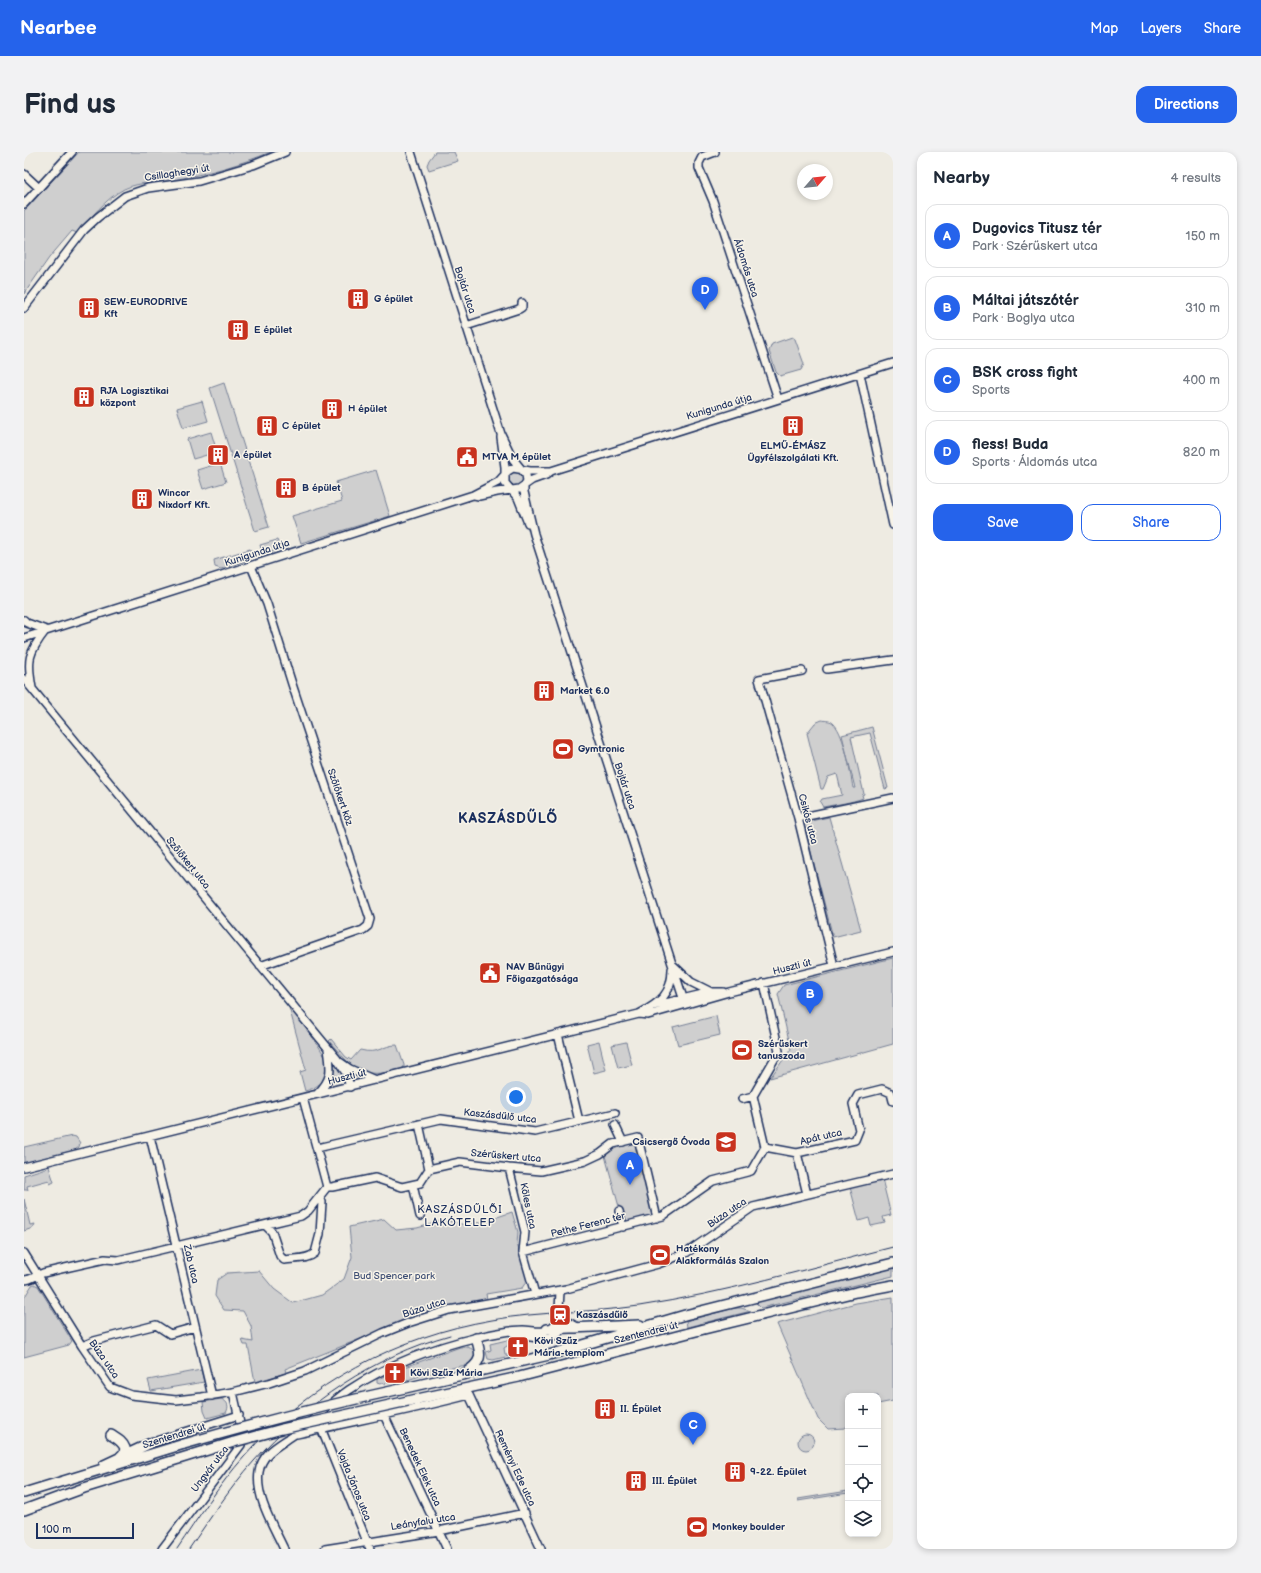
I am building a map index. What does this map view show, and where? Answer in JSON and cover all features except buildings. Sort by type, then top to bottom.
[{"type":"main road","name":"Szentendrei út","points":[[24,1493],[184,1444],[318,1408],[549,1355],[656,1324],[893,1263]]},
{"type":"main road","name":"Szentendrei út","points":[[24,1510],[84,1488],[282,1429],[503,1381],[700,1330],[856,1292],[893,1285]]},
{"type":"main road","points":[[560,1318],[577,1328]]},
{"type":"main road","points":[[547,1330],[656,1324]]},
{"type":"main road","points":[[462,1376],[474,1367],[479,1360],[480,1352],[476,1338]]},
{"type":"main road","points":[[456,1392],[469,1395],[503,1381]]},
{"type":"main road","points":[[111,1435],[120,1440],[125,1448],[124,1453],[119,1458]]},
{"type":"main road","points":[[99,1471],[106,1464],[153,1442]]},
{"type":"street","points":[[24,204],[72,152]]},
{"type":"street","name":"Csillaghegyi út","points":[[24,308],[84,230],[125,196],[148,188],[199,181],[253,165],[285,152]]},
{"type":"street","name":"Bojtár utca","points":[[411,152],[501,434],[513,459],[521,469]]},
{"type":"street","name":"Áldomás utca","points":[[715,152],[702,157],[699,164],[700,168],[713,201],[778,399]]},
{"type":"street","points":[[24,174],[39,188]]},
{"type":"street","points":[[466,326],[519,309],[522,307],[522,303]]},
{"type":"street","name":"Kunigunda útja","points":[[24,638],[473,495],[495,485],[509,469],[551,471],[893,363]]},
{"type":"street","points":[[860,374],[893,525]]},
{"type":"street","name":"Bojtár utca","points":[[501,434],[500,441],[505,474]]},
{"type":"street","points":[[521,469],[525,472],[527,477],[524,486]]},
{"type":"street","name":"Kunigunda útja","points":[[473,495],[479,496],[512,489],[517,490],[532,480],[546,475],[551,471]]},
{"type":"street","points":[[505,474],[505,483],[512,489]]},
{"type":"street","name":"Bojtár utca","points":[[524,486],[534,534]]},
{"type":"street","name":"Bojtár utca","points":[[512,489],[520,502],[534,534],[683,998]]},
{"type":"street","name":"Szőlőkert köz","points":[[251,566],[268,604],[370,919],[368,926],[363,930],[260,966]]},
{"type":"street","points":[[24,620],[27,623],[46,630],[36,644],[30,657],[29,672],[32,688]]},
{"type":"street","points":[[828,669],[893,660]]},
{"type":"street","name":"Csikós utca","points":[[802,671],[759,679],[798,818],[834,966]]},
{"type":"street","name":"Szőlőkert utca","points":[[24,674],[32,688]]},
{"type":"street","name":"Szőlőkert utca","points":[[24,679],[337,1059]]},
{"type":"street","points":[[798,818],[893,798]]},
{"type":"street","name":"Huszti út","points":[[24,1167],[639,1014],[648,1015],[730,992],[893,952]]},
{"type":"street","points":[[672,963],[680,973],[691,982],[711,992]]},
{"type":"street","points":[[639,1014],[653,1006],[665,995],[672,977],[672,963]]},
{"type":"street","points":[[742,1099],[752,1096],[779,1051],[764,984]]},
{"type":"street","points":[[653,1006],[711,992],[730,992]]},
{"type":"street","points":[[683,998],[695,1002]]},
{"type":"street","points":[[675,1007],[683,998]]},
{"type":"street","points":[[558,1034],[579,1121]]},
{"type":"street","points":[[315,1095],[326,1084],[330,1074],[328,1049]]},
{"type":"street","points":[[337,1059],[350,1069],[376,1080]]},
{"type":"street","points":[[337,1059],[346,1073],[350,1086]]},
{"type":"street","name":"Apát utca","points":[[765,1147],[797,1153],[855,1140],[859,1130],[853,1104],[858,1095],[882,1089],[891,1094],[893,1101]]},
{"type":"street","points":[[657,1218],[664,1216],[713,1181],[751,1171],[765,1147],[752,1096]]},
{"type":"street","points":[[303,1098],[327,1187]]},
{"type":"street","name":"Kaszásdűlő utca","points":[[316,1148],[441,1119],[534,1132],[615,1113]]},
{"type":"street","points":[[327,1187],[375,1178],[402,1187],[420,1183],[429,1169],[419,1124]]},
{"type":"street","points":[[615,1125],[623,1142]]},
{"type":"street","name":"Zab utca","points":[[150,1136],[212,1396]]},
{"type":"street","name":"Szérűskert utca","points":[[429,1169],[460,1162],[541,1171],[585,1161],[600,1154],[613,1144],[638,1138],[657,1218]]},
{"type":"street","points":[[797,1153],[807,1194]]},
{"type":"street","name":"Köles utca","points":[[509,1168],[525,1232],[523,1252],[535,1294]]},
{"type":"street","name":"Búza utca","points":[[24,1253],[82,1346],[110,1387],[131,1395],[164,1400],[176,1400],[212,1396],[269,1383],[305,1371],[383,1333],[408,1323],[449,1310],[560,1290],[673,1259],[686,1252],[753,1207],[893,1174]]},
{"type":"street","points":[[413,1185],[420,1216]]},
{"type":"street","points":[[24,1280],[30,1280],[37,1274],[105,1258],[118,1260],[305,1214],[327,1187]]},
{"type":"street","points":[[265,1225],[272,1232],[280,1256],[284,1260],[304,1259],[312,1256],[315,1254],[320,1234],[322,1202],[320,1197]]},
{"type":"street","points":[[619,1211],[623,1227]]},
{"type":"street","name":"Pethe Ferenc tér","points":[[523,1252],[657,1218]]},
{"type":"street","points":[[509,1332],[532,1337],[550,1337],[556,1335],[562,1324],[560,1318],[560,1290]]},
{"type":"street","points":[[284,1549],[260,1495],[259,1472],[265,1457],[270,1452],[295,1434],[349,1390],[392,1367],[451,1344],[476,1338],[509,1332],[547,1330],[560,1318]]},
{"type":"street","points":[[82,1346],[94,1341],[156,1325],[170,1334],[195,1327]]},
{"type":"street","name":"Ungvár utca","points":[[162,1549],[241,1445],[242,1432],[233,1392]]},
{"type":"street","points":[[295,1434],[469,1395]]},
{"type":"street","name":"Reményi Ede utca","points":[[469,1395],[541,1549]]},
{"type":"street","points":[[331,1405],[332,1415],[336,1420],[343,1423]]},
{"type":"street","name":"Szentendrei út","points":[[153,1442],[239,1415]]},
{"type":"street","name":"Benedek Elek utca","points":[[384,1415],[447,1549]]},
{"type":"street","name":"Vajda János utca","points":[[321,1428],[370,1549]]},
{"type":"street","name":"Leányfalu utca","points":[[325,1549],[439,1530],[525,1513]]},
{"type":"green space","points":[[79,152],[271,152],[214,171],[190,177],[130,186],[117,193],[104,203],[77,233],[72,231],[49,258],[24,294],[24,211]]},
{"type":"green space","points":[[435,152],[454,152],[458,161],[429,170],[427,165]]},
{"type":"green space","points":[[792,337],[795,339],[804,364],[801,370],[780,376],[776,372],[769,351],[772,344]]},
{"type":"green space","points":[[224,383],[269,527],[255,531],[210,388]]},
{"type":"green space","points":[[202,401],[208,421],[183,428],[177,408]]},
{"type":"green space","points":[[211,432],[217,452],[193,459],[187,439]]},
{"type":"green space","points":[[220,463],[226,482],[203,489],[197,470]]},
{"type":"green space","points":[[376,470],[390,516],[301,543],[292,516],[342,501],[336,482]]},
{"type":"green space","points":[[516,472],[521,474],[523,479],[521,484],[516,486],[511,484],[509,479],[511,474]]},
{"type":"green space","points":[[277,540],[281,549],[268,553],[262,552],[260,545]]},
{"type":"green space","points":[[250,549],[252,556],[249,560],[221,569],[215,567],[214,560]]},
{"type":"green space","points":[[822,720],[830,721],[838,729],[844,745],[853,788],[855,788],[842,735],[872,727],[888,788],[885,789],[870,733],[851,737],[864,794],[862,795],[863,798],[823,807],[820,802],[822,799],[842,795],[837,774],[828,777],[823,789],[821,789],[807,733],[815,723]]},
{"type":"green space","points":[[829,817],[861,930],[833,937],[804,825],[806,822]]},
{"type":"green space","points":[[893,958],[893,1044],[770,1078],[791,1049],[778,994],[784,985]]},
{"type":"green space","points":[[289,1007],[317,1044],[328,1065],[327,1075],[324,1079],[314,1088],[305,1091],[300,1072],[306,1070]]},
{"type":"green space","points":[[716,1016],[720,1035],[678,1045],[673,1027]]},
{"type":"green space","points":[[331,1039],[346,1057],[351,1060],[360,1050],[376,1051],[388,1046],[397,1045],[404,1067],[400,1070],[386,1073],[359,1070],[345,1059],[329,1041]]},
{"type":"green space","points":[[599,1041],[606,1070],[594,1073],[587,1044]]},
{"type":"green space","points":[[626,1042],[632,1065],[618,1068],[612,1045]]},
{"type":"green space","points":[[333,1062],[338,1066],[344,1077],[331,1082],[334,1071]]},
{"type":"green space","points":[[72,1136],[76,1137],[80,1143],[79,1147],[75,1150],[24,1163],[24,1147]]},
{"type":"green space","points":[[637,1140],[655,1217],[624,1225],[604,1152],[614,1146]]},
{"type":"green space","points":[[49,1167],[54,1182],[50,1184],[49,1180],[27,1186],[28,1190],[24,1190],[24,1175]]},
{"type":"green space","points":[[882,1179],[891,1215],[883,1217],[885,1223],[871,1226],[869,1218],[859,1221],[850,1187]]},
{"type":"green space","points":[[24,1199],[30,1225],[35,1224],[33,1228],[24,1231]]},
{"type":"green space","name":"Bud Spencer park","points":[[512,1212],[518,1232],[517,1244],[528,1279],[522,1288],[486,1294],[487,1299],[435,1309],[285,1369],[286,1373],[255,1382],[248,1345],[244,1345],[242,1340],[253,1342],[251,1326],[243,1311],[224,1310],[215,1296],[217,1280],[227,1273],[259,1271],[274,1289],[293,1303],[322,1295],[344,1279],[352,1257],[349,1227],[384,1219],[396,1230],[417,1228],[446,1220],[465,1225],[483,1222]]},
{"type":"green space","points":[[893,1268],[893,1276],[761,1308],[755,1302]]},
{"type":"green space","points":[[34,1284],[38,1286],[72,1341],[69,1345],[24,1357],[24,1298]]},
{"type":"green space","points":[[893,1297],[893,1401],[881,1403],[881,1393],[845,1393],[845,1428],[828,1429],[818,1419],[777,1324],[856,1303]]},
{"type":"green space","points":[[734,1308],[741,1308],[751,1311],[687,1327],[686,1321]]},
{"type":"green space","points":[[507,1340],[510,1344],[504,1348],[505,1354],[508,1354],[509,1356],[493,1360],[488,1359],[486,1352],[491,1350],[490,1344]]},
{"type":"green space","points":[[460,1347],[470,1348],[476,1353],[477,1356],[471,1364],[437,1371],[404,1381],[383,1384],[383,1382],[380,1384],[377,1383],[377,1379],[393,1373],[398,1375],[399,1373],[397,1370]]},
{"type":"green space","points":[[201,1370],[204,1382],[151,1391],[148,1380]]},
{"type":"green space","points":[[221,1399],[228,1405],[226,1413],[207,1418],[204,1411],[203,1402]]},
{"type":"green space","points":[[803,1434],[809,1434],[814,1439],[812,1448],[809,1450],[803,1450],[798,1445],[798,1439]]},
{"type":"green space","points":[[845,1491],[845,1493],[798,1501],[798,1499]]},
{"type":"tram line","points":[[177,1549],[226,1479],[244,1457],[269,1431],[296,1407],[326,1385],[356,1367],[389,1351],[422,1338],[457,1327],[510,1317],[621,1308],[671,1301],[767,1280],[893,1247]]},
{"type":"tram line","points":[[189,1549],[245,1471],[274,1440],[318,1401],[343,1384],[394,1355],[450,1335]]},
{"type":"place","name":"G épület","points":[[358,299]]},
{"type":"place","name":"SEW-EURODRIVE Kft","points":[[89,308]]},
{"type":"place","name":"fless! Buda","points":[[705,310]]},
{"type":"place","name":"E épület","points":[[238,330]]},
{"type":"place","name":"RJA Logisztikai központ","points":[[84,397]]},
{"type":"place","name":"H épület","points":[[332,409]]},
{"type":"place","name":"C épület","points":[[267,426]]},
{"type":"place","name":"ELMŰ-ÉMÁSZ Ügyfélszolgálati Kft.","points":[[793,426]]},
{"type":"place","name":"A épület","points":[[218,455]]},
{"type":"place","name":"MTVA M épület","points":[[467,457]]},
{"type":"place","name":"B épület","points":[[286,488]]},
{"type":"place","name":"Wincor Nixdorf Kft.","points":[[142,499]]},
{"type":"place","name":"Market 6.0","points":[[544,691]]},
{"type":"place","name":"Gymtronic","points":[[563,749]]},
{"type":"place","name":"NAV Bűnügyi Főigazgatósága","points":[[490,973]]},
{"type":"place","name":"Máltai játszótér","points":[[810,1014]]},
{"type":"place","name":"Szérűskert tanuszoda","points":[[742,1050]]},
{"type":"place","name":"Csicsergő Óvoda","points":[[726,1142]]},
{"type":"place","name":"Dugovics Titusz tér","points":[[630,1185]]},
{"type":"place","name":"Hatékony Alakformálás Szalon","points":[[660,1255]]},
{"type":"place","name":"Kaszásdűlő","points":[[560,1315]]},
{"type":"place","name":"Kövi Szűz Mária-templom","points":[[518,1347]]},
{"type":"place","name":"Kövi Szűz Mária","points":[[395,1373]]},
{"type":"place","name":"II. Épület","points":[[605,1409]]},
{"type":"place","name":"BSK cross fight","points":[[693,1445]]},
{"type":"place","name":"9-22. Épület","points":[[735,1472]]},
{"type":"place","name":"III. Épület","points":[[636,1481]]},
{"type":"place","name":"Monkey boulder","points":[[697,1527]]},
{"type":"district","name":"KASZÁSDŰLŐ","points":[[508,818]]},
{"type":"district","name":"KASZÁSDŰLŐI LAKÓTELEP","points":[[460,1215]]}]
